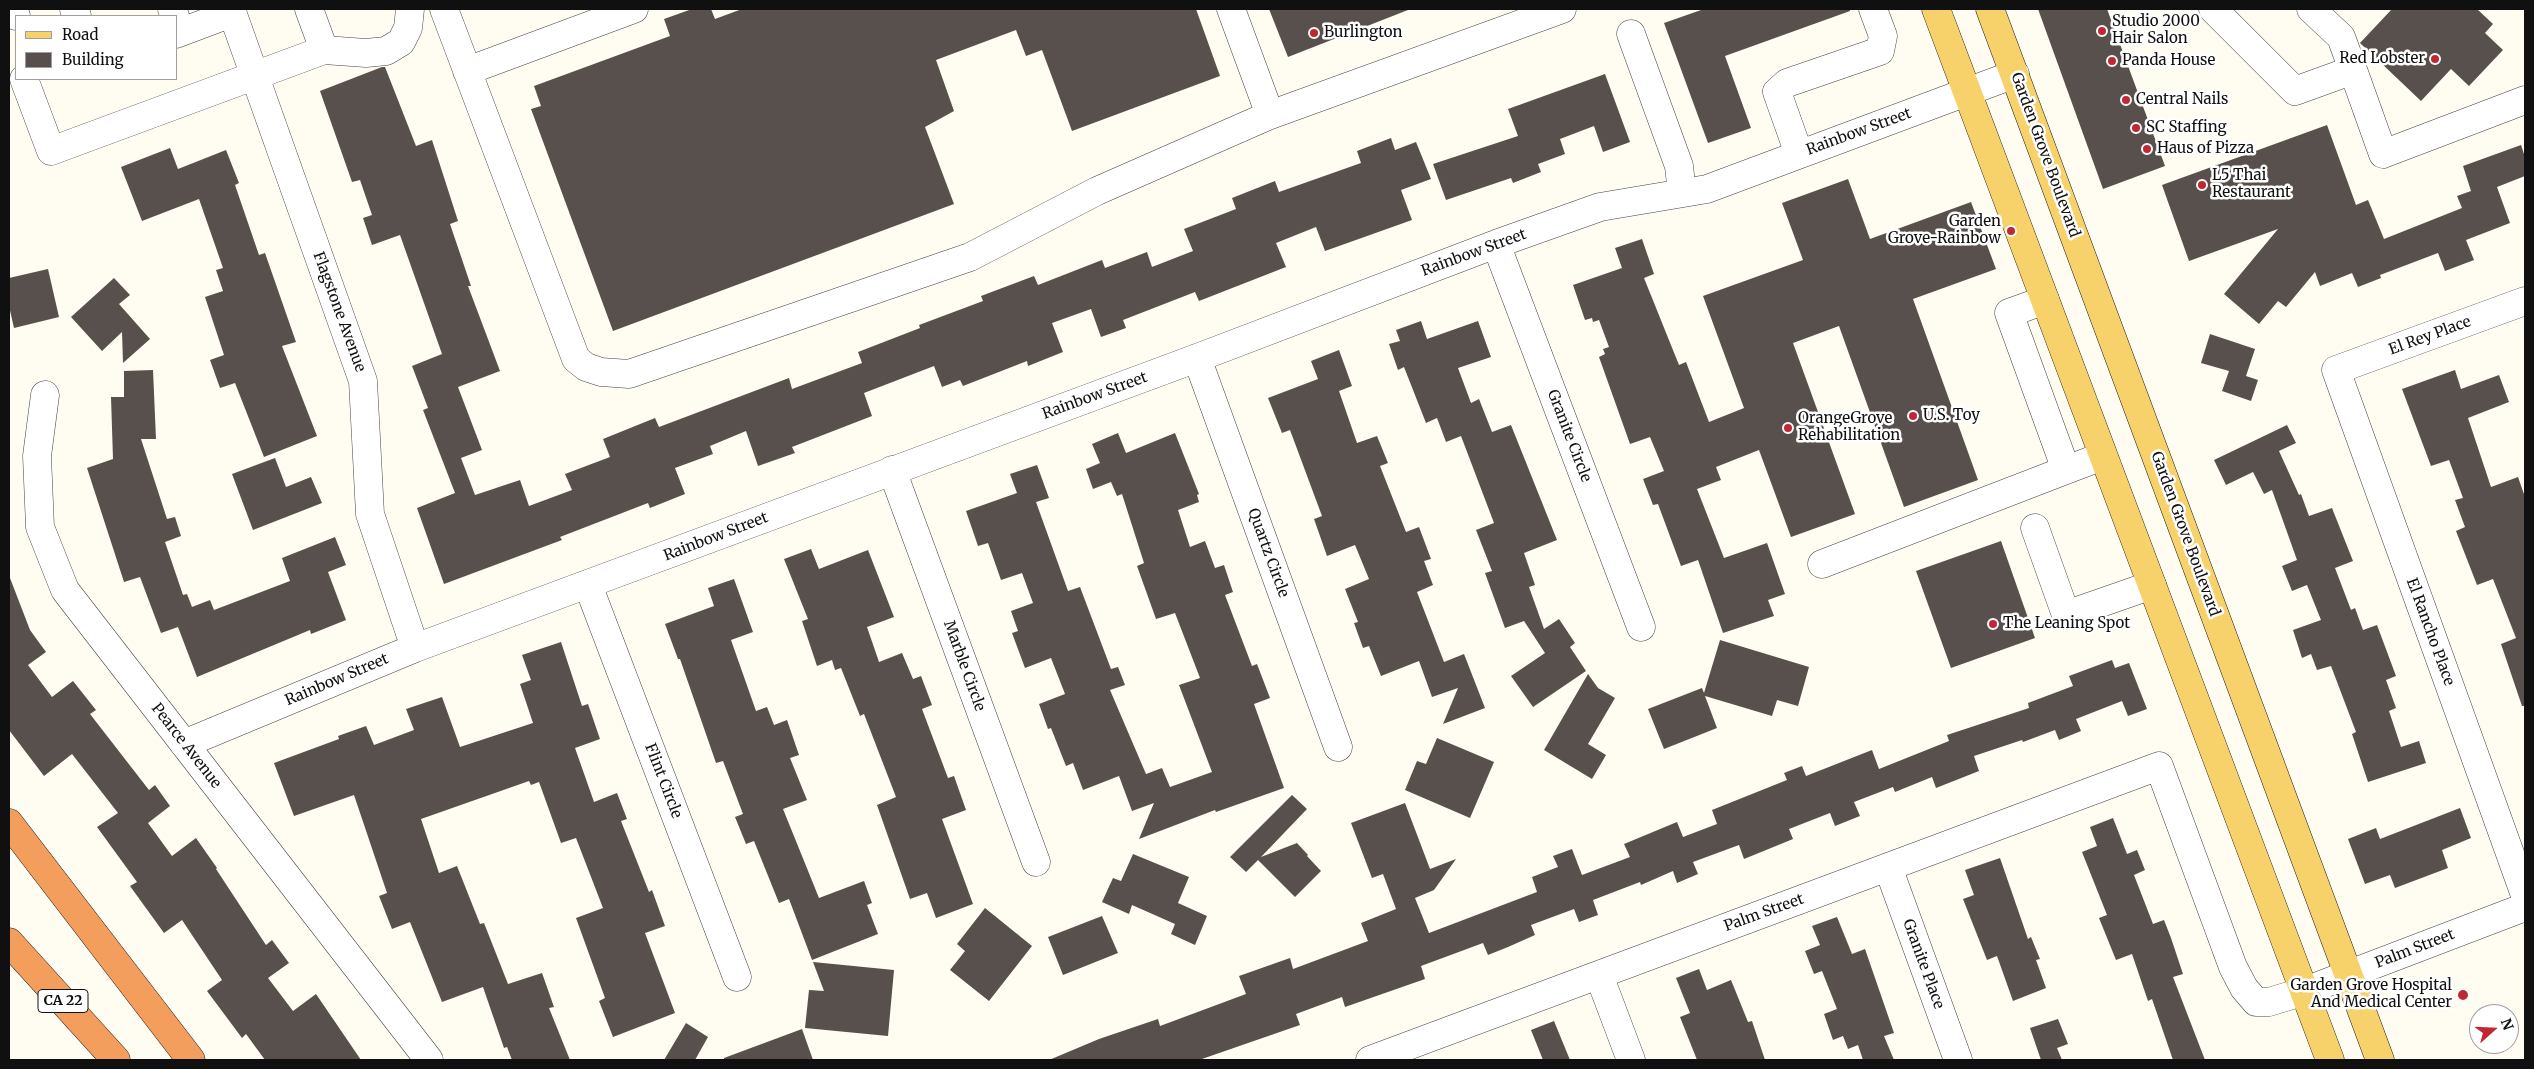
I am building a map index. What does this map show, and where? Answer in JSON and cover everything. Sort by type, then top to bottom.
[{"type":"highway","points":[[9,823],[191,1060]]},
{"type":"highway","name":"CA 22","points":[[9,942],[116,1060]]},
{"type":"main road","points":[[1936,9],[2330,1060]]},
{"type":"main road","name":"Garden Grove Boulevard","points":[[1990,9],[2380,1060]]},
{"type":"street","points":[[309,9],[324,50]]},
{"type":"street","points":[[24,80],[51,151],[254,74],[324,50],[366,53],[386,50],[401,42],[408,28],[410,9]]},
{"type":"street","points":[[444,9],[576,359],[586,368],[601,372],[629,374],[970,257],[1097,191],[1270,115],[1562,9]]},
{"type":"street","points":[[467,71],[634,9]]},
{"type":"street","points":[[1230,9],[1270,115]]},
{"type":"street","points":[[1799,154],[1777,92],[1787,83],[1880,51],[1883,36],[1873,9]]},
{"type":"street","points":[[2212,9],[2295,92],[2353,70]]},
{"type":"street","points":[[2311,9],[2341,37],[2383,154],[2525,100]]},
{"type":"street","points":[[178,22],[230,10]]},
{"type":"street","name":"Flagstone Avenue","points":[[230,10],[363,381],[370,514],[415,648]]},
{"type":"street","points":[[1631,34],[1679,166],[1682,193]]},
{"type":"street","name":"Rainbow Street","points":[[184,744],[415,648],[588,586],[1496,244],[1600,207],[1707,188],[2015,74]]},
{"type":"street","name":"Granite Circle","points":[[1496,244],[1641,627]]},
{"type":"street","points":[[2045,300],[2010,313],[2066,470]]},
{"type":"street","name":"El Rey Place","points":[[2336,370],[2525,301]]},
{"type":"street","name":"Quartz Circle","points":[[1197,358],[1338,747]]},
{"type":"street","name":"El Rancho Place","points":[[2336,370],[2525,895]]},
{"type":"street","name":"Pearce Avenue","points":[[45,396],[37,456],[40,527],[65,590],[429,1060]]},
{"type":"street","points":[[1822,564],[2103,456]]},
{"type":"street","name":"Marble Circle","points":[[892,470],[1036,862]]},
{"type":"street","points":[[2035,528],[2066,615],[2152,585]]},
{"type":"street","name":"Flint Circle","points":[[588,586],[737,976]]},
{"type":"street","name":"Palm Street","points":[[1370,1060],[2159,766],[2233,967],[2244,988],[2256,1002],[2269,1002],[2305,991],[2525,907]]},
{"type":"street","name":"Granite Place","points":[[1888,867],[1958,1060]]},
{"type":"street","points":[[1599,975],[1631,1060]]},
{"type":"building","points":[[692,9],[711,9],[715,19],[742,9],[1196,9],[1220,76],[1072,131],[1042,50],[1026,56],[1016,30],[936,60],[954,111],[925,127],[954,204],[613,331],[531,109],[541,106],[534,86],[670,36],[664,19]]},
{"type":"building","name":"Burlington","points":[[1269,9],[1408,9],[1408,10],[1288,57]]},
{"type":"building","points":[[1704,9],[1850,9],[1850,11],[1725,56],[1751,128],[1708,143],[1664,23]]},
{"type":"building","points":[[2038,9],[2107,9],[2165,166],[2103,189]]},
{"type":"building","name":"Red Lobster","points":[[2392,9],[2477,9],[2493,24],[2485,33],[2503,50],[2469,86],[2451,69],[2421,101],[2360,43]]},
{"type":"building","points":[[385,67],[416,146],[432,140],[458,221],[450,224],[471,286],[468,286],[500,371],[458,387],[482,450],[461,458],[475,495],[520,480],[529,506],[572,490],[565,474],[610,457],[603,439],[655,418],[659,427],[789,378],[792,389],[862,363],[858,352],[920,328],[919,325],[983,301],[981,296],[1034,276],[1038,285],[1102,260],[1105,268],[1147,252],[1152,267],[1193,251],[1184,229],[1236,209],[1232,198],[1275,181],[1279,192],[1361,163],[1357,151],[1391,138],[1395,150],[1416,142],[1431,179],[1401,190],[1412,220],[1325,251],[1316,227],[1276,243],[1286,267],[1199,301],[1195,292],[1123,320],[1126,328],[1101,337],[1091,309],[1052,323],[1063,352],[1028,366],[1027,361],[963,386],[960,380],[942,387],[934,366],[864,393],[872,416],[792,447],[795,453],[758,466],[746,431],[710,446],[713,454],[675,468],[685,494],[650,508],[648,503],[560,537],[562,540],[444,584],[417,508],[455,493],[423,410],[428,408],[412,366],[442,354],[400,235],[372,245],[363,218],[372,215],[360,180],[352,182],[320,91]]},
{"type":"building","points":[[1605,74],[1630,142],[1603,152],[1594,126],[1560,139],[1565,154],[1538,164],[1541,172],[1513,183],[1511,178],[1446,200],[1433,164],[1518,136],[1508,109]]},
{"type":"building","points":[[2327,125],[2356,205],[2368,200],[2384,239],[2462,208],[2457,196],[2471,191],[2463,166],[2521,145],[2525,157],[2525,176],[2497,187],[2510,223],[2466,240],[2474,260],[2445,271],[2438,253],[2380,275],[2381,278],[2358,287],[2352,273],[2320,286],[2315,272],[2286,307],[2278,301],[2259,324],[2224,294],[2278,229],[2189,261],[2162,185]]},
{"type":"building","points":[[170,148],[178,169],[226,150],[239,183],[235,185],[259,255],[265,253],[296,342],[282,346],[317,436],[264,457],[235,383],[220,388],[210,360],[224,355],[205,297],[223,291],[216,270],[223,268],[199,199],[142,221],[121,167]]},
{"type":"building","points":[[1848,179],[1870,239],[1971,202],[1996,269],[1913,299],[1978,480],[1904,507],[1839,326],[1793,343],[1855,514],[1791,537],[1759,450],[1716,467],[1721,480],[1697,489],[1724,558],[1767,543],[1785,594],[1768,600],[1774,616],[1723,633],[1698,560],[1681,566],[1658,504],[1653,505],[1643,479],[1664,471],[1650,437],[1630,444],[1599,357],[1605,354],[1603,349],[1609,347],[1599,320],[1593,322],[1592,318],[1585,320],[1573,285],[1622,268],[1615,248],[1642,239],[1654,274],[1644,278],[1679,365],[1686,362],[1709,422],[1744,408],[1703,296],[1803,260],[1782,203]]},
{"type":"building","points":[[48,269],[59,317],[14,328],[9,306],[9,278]]},
{"type":"building","points":[[114,278],[130,295],[119,304],[150,339],[123,363],[122,332],[102,351],[71,317]]},
{"type":"building","points":[[1421,321],[1427,339],[1478,321],[1491,357],[1458,368],[1471,403],[1479,399],[1492,432],[1511,425],[1557,540],[1524,553],[1535,585],[1529,587],[1544,629],[1559,619],[1575,643],[1570,647],[1586,671],[1533,707],[1511,676],[1545,653],[1524,621],[1505,628],[1485,573],[1492,571],[1476,530],[1494,523],[1461,436],[1446,442],[1437,418],[1426,423],[1404,367],[1398,370],[1389,344],[1400,341],[1396,330]]},
{"type":"building","points":[[2210,334],[2255,349],[2246,376],[2258,380],[2251,401],[2222,391],[2229,371],[2201,363]]},
{"type":"building","points":[[1339,350],[1352,386],[1339,391],[1357,443],[1377,436],[1388,463],[1380,466],[1406,532],[1419,527],[1431,559],[1424,561],[1433,585],[1417,592],[1444,662],[1464,654],[1485,708],[1443,724],[1458,688],[1432,697],[1419,661],[1381,676],[1369,646],[1363,648],[1354,623],[1358,622],[1345,589],[1369,579],[1355,545],[1327,556],[1314,519],[1322,516],[1290,430],[1282,433],[1268,398],[1318,379],[1311,361]]},
{"type":"building","points":[[153,370],[156,439],[141,439],[167,519],[175,517],[181,536],[165,542],[183,595],[187,594],[192,607],[210,600],[214,610],[290,581],[282,558],[335,537],[346,565],[328,572],[346,620],[311,634],[310,630],[197,677],[178,627],[161,633],[140,577],[124,582],[87,468],[113,459],[111,397],[124,397],[124,371]]},
{"type":"building","points":[[2455,370],[2461,389],[2499,375],[2509,402],[2468,418],[2491,487],[2518,477],[2525,497],[2525,706],[2522,706],[2501,644],[2516,638],[2493,579],[2477,585],[2456,531],[2465,527],[2455,500],[2463,498],[2449,460],[2431,466],[2402,389]]},
{"type":"building","points":[[2287,425],[2296,443],[2279,451],[2299,495],[2301,494],[2309,516],[2332,508],[2353,561],[2335,568],[2351,610],[2355,608],[2363,630],[2377,625],[2396,676],[2386,680],[2396,708],[2389,711],[2401,747],[2419,741],[2426,763],[2368,782],[2352,734],[2356,732],[2331,666],[2317,670],[2311,654],[2302,658],[2293,630],[2321,620],[2307,585],[2292,591],[2282,566],[2297,560],[2272,490],[2264,494],[2253,472],[2226,485],[2214,460]]},
{"type":"building","points":[[1118,433],[1126,453],[1175,433],[1199,494],[1197,495],[1199,502],[1178,510],[1190,547],[1205,541],[1215,568],[1224,565],[1233,592],[1225,595],[1252,666],[1257,664],[1270,698],[1254,704],[1284,788],[1216,812],[1215,810],[1139,839],[1154,803],[1132,811],[1119,776],[1083,790],[1073,763],[1066,766],[1051,728],[1048,729],[1039,704],[1065,694],[1051,658],[1025,668],[1012,633],[1018,631],[1011,611],[1033,603],[1022,573],[1001,580],[988,543],[978,546],[966,511],[1017,493],[1010,474],[1037,465],[1049,498],[1036,502],[1068,591],[1080,587],[1111,669],[1118,667],[1125,685],[1110,690],[1146,774],[1162,768],[1170,787],[1212,772],[1179,685],[1200,678],[1175,613],[1156,619],[1137,566],[1144,563],[1122,494],[1117,496],[1111,482],[1093,489],[1086,469],[1100,463],[1092,444]]},
{"type":"building","points":[[275,458],[286,487],[311,477],[322,503],[253,530],[232,474]]},
{"type":"building","points":[[2001,541],[2035,638],[1951,668],[1916,571]]},
{"type":"building","points":[[811,549],[819,569],[868,550],[894,617],[867,627],[879,662],[902,653],[913,679],[921,676],[932,705],[922,709],[948,778],[954,776],[966,810],[942,819],[973,904],[936,918],[927,893],[910,899],[877,805],[896,797],[864,714],[860,716],[841,668],[835,670],[832,660],[817,666],[802,621],[808,619],[784,559]]},
{"type":"building","points":[[10,578],[30,630],[46,652],[28,665],[52,697],[73,681],[96,710],[90,714],[149,790],[155,785],[170,806],[148,823],[172,856],[196,838],[266,945],[272,940],[289,963],[268,978],[293,1011],[316,994],[361,1060],[265,1060],[246,1034],[242,1038],[207,991],[222,980],[182,920],[164,933],[130,886],[137,882],[97,827],[118,813],[72,754],[44,776],[9,730]]},
{"type":"building","points":[[734,579],[753,632],[731,640],[756,711],[767,707],[774,725],[787,720],[799,755],[790,758],[807,800],[783,809],[819,898],[864,881],[872,903],[867,905],[878,934],[812,960],[789,899],[779,903],[754,841],[746,844],[735,817],[743,814],[723,761],[716,763],[680,659],[678,659],[665,624],[714,606],[708,588]]},
{"type":"building","points":[[1720,640],[1809,667],[1798,706],[1777,700],[1772,716],[1705,696],[1717,728],[1664,749],[1648,709],[1702,688],[1704,693]]},
{"type":"building","points":[[561,642],[582,706],[588,704],[600,739],[575,748],[594,802],[617,793],[627,819],[621,821],[649,892],[652,890],[665,926],[645,933],[675,1013],[613,1037],[599,1001],[605,998],[576,918],[603,908],[576,838],[561,843],[539,782],[531,785],[529,781],[421,819],[439,873],[457,866],[480,924],[484,923],[508,984],[542,973],[554,1007],[549,1008],[570,1060],[512,1060],[507,1047],[504,1048],[483,987],[442,1002],[410,922],[392,929],[379,896],[387,893],[354,795],[294,816],[274,763],[339,739],[338,736],[366,726],[374,745],[414,730],[406,709],[442,697],[460,747],[533,723],[520,684],[531,680],[522,655]]},
{"type":"building","points":[[2112,660],[2115,668],[2129,663],[2147,709],[2128,716],[2122,701],[2076,719],[2081,731],[2059,740],[2055,730],[2023,742],[2022,740],[1974,756],[1979,771],[1936,788],[1932,777],[1895,792],[1893,787],[1854,802],[1860,816],[1835,826],[1830,813],[1789,829],[1793,839],[1744,859],[1739,845],[1693,862],[1698,874],[1677,883],[1673,871],[1641,885],[1640,882],[1593,900],[1598,915],[1579,922],[1574,909],[1531,925],[1535,935],[1508,947],[1488,955],[1483,943],[1421,966],[1425,979],[1345,1007],[1342,997],[1296,1014],[1300,1025],[1199,1060],[1049,1060],[1099,1039],[1158,1019],[1160,1026],[1246,994],[1239,976],[1290,958],[1293,969],[1368,941],[1361,923],[1396,909],[1383,874],[1372,878],[1351,823],[1405,803],[1430,869],[1456,859],[1434,890],[1415,898],[1429,933],[1537,892],[1532,877],[1558,867],[1553,856],[1572,849],[1582,875],[1630,857],[1624,844],[1677,822],[1683,837],[1717,824],[1712,810],[1787,780],[1784,773],[1802,766],[1806,776],[1872,750],[1879,769],[1949,741],[1947,735],[2029,708],[2028,703],[2073,686],[2069,676]]},
{"type":"building","points":[[1588,674],[1598,688],[1615,698],[1588,744],[1606,755],[1592,779],[1544,750]]},
{"type":"building","points":[[1437,738],[1494,762],[1470,818],[1405,790],[1417,761],[1426,764]]},
{"type":"building","points":[[1292,795],[1307,809],[1261,857],[1297,843],[1308,855],[1321,871],[1295,897],[1258,860],[1246,872],[1230,857]]},
{"type":"building","points":[[2460,808],[2471,838],[2442,850],[2448,868],[2395,888],[2390,875],[2365,884],[2348,839],[2376,828],[2380,839]]},
{"type":"building","points":[[2113,818],[2127,854],[2137,850],[2145,870],[2134,875],[2153,924],[2164,920],[2171,938],[2183,974],[2173,977],[2205,1060],[2173,1060],[2152,999],[2148,1001],[2132,954],[2116,960],[2099,918],[2107,915],[2082,852],[2097,846],[2090,827]]},
{"type":"building","points":[[1133,854],[1189,877],[1178,903],[1207,916],[1195,945],[1171,934],[1175,924],[1132,905],[1129,914],[1102,902],[1113,878],[1121,881]]},
{"type":"building","points":[[2000,858],[2028,939],[2031,937],[2040,959],[2036,960],[2046,988],[2013,1001],[1997,956],[1987,960],[1963,899],[1974,895],[1965,870]]},
{"type":"building","points":[[985,908],[1032,946],[989,1001],[950,970],[965,951],[957,944]]},
{"type":"building","points":[[1102,916],[1118,953],[1063,975],[1048,937]]},
{"type":"building","points":[[1837,917],[1852,954],[1865,949],[1894,1033],[1884,1036],[1894,1060],[1863,1060],[1858,1045],[1848,1049],[1843,1036],[1833,1040],[1824,1014],[1837,1009],[1822,971],[1814,974],[1805,951],[1820,945],[1812,926]]},
{"type":"building","points":[[813,962],[894,970],[888,1036],[805,1028],[809,990],[824,991]]},
{"type":"building","points":[[1699,969],[1707,990],[1731,980],[1748,1022],[1752,1021],[1765,1060],[1697,1060],[1680,1017],[1690,1013],[1676,978]]},
{"type":"building","points":[[2058,1019],[2068,1044],[2057,1048],[2062,1060],[2041,1060],[2030,1028]]},
{"type":"building","points":[[1554,1021],[1570,1060],[1543,1060],[1531,1030]]},
{"type":"building","points":[[686,1023],[708,1037],[695,1060],[664,1060]]},
{"type":"building","points":[[802,1029],[813,1060],[724,1060],[724,1058]]},
{"type":"place","name":"Studio 2000 Hair Salon","points":[[2102,31]]},
{"type":"place","name":"Burlington","points":[[1314,33]]},
{"type":"place","name":"Red Lobster","points":[[2435,59]]},
{"type":"place","name":"Panda House","points":[[2112,61]]},
{"type":"place","name":"Central Nails","points":[[2126,100]]},
{"type":"place","name":"SC Staffing","points":[[2136,128]]},
{"type":"place","name":"Haus of Pizza","points":[[2147,149]]},
{"type":"place","name":"L5 Thai Restaurant","points":[[2202,185]]},
{"type":"place","name":"Garden Grove-Rainbow","points":[[2011,231]]},
{"type":"place","name":"U.S. Toy","points":[[1913,416]]},
{"type":"place","name":"OrangeGrove Rehabilitation","points":[[1788,428]]},
{"type":"place","name":"The Leaning Spot","points":[[1993,624]]},
{"type":"place","name":"Garden Grove Hospital And Medical Center","points":[[2463,995]]}]
